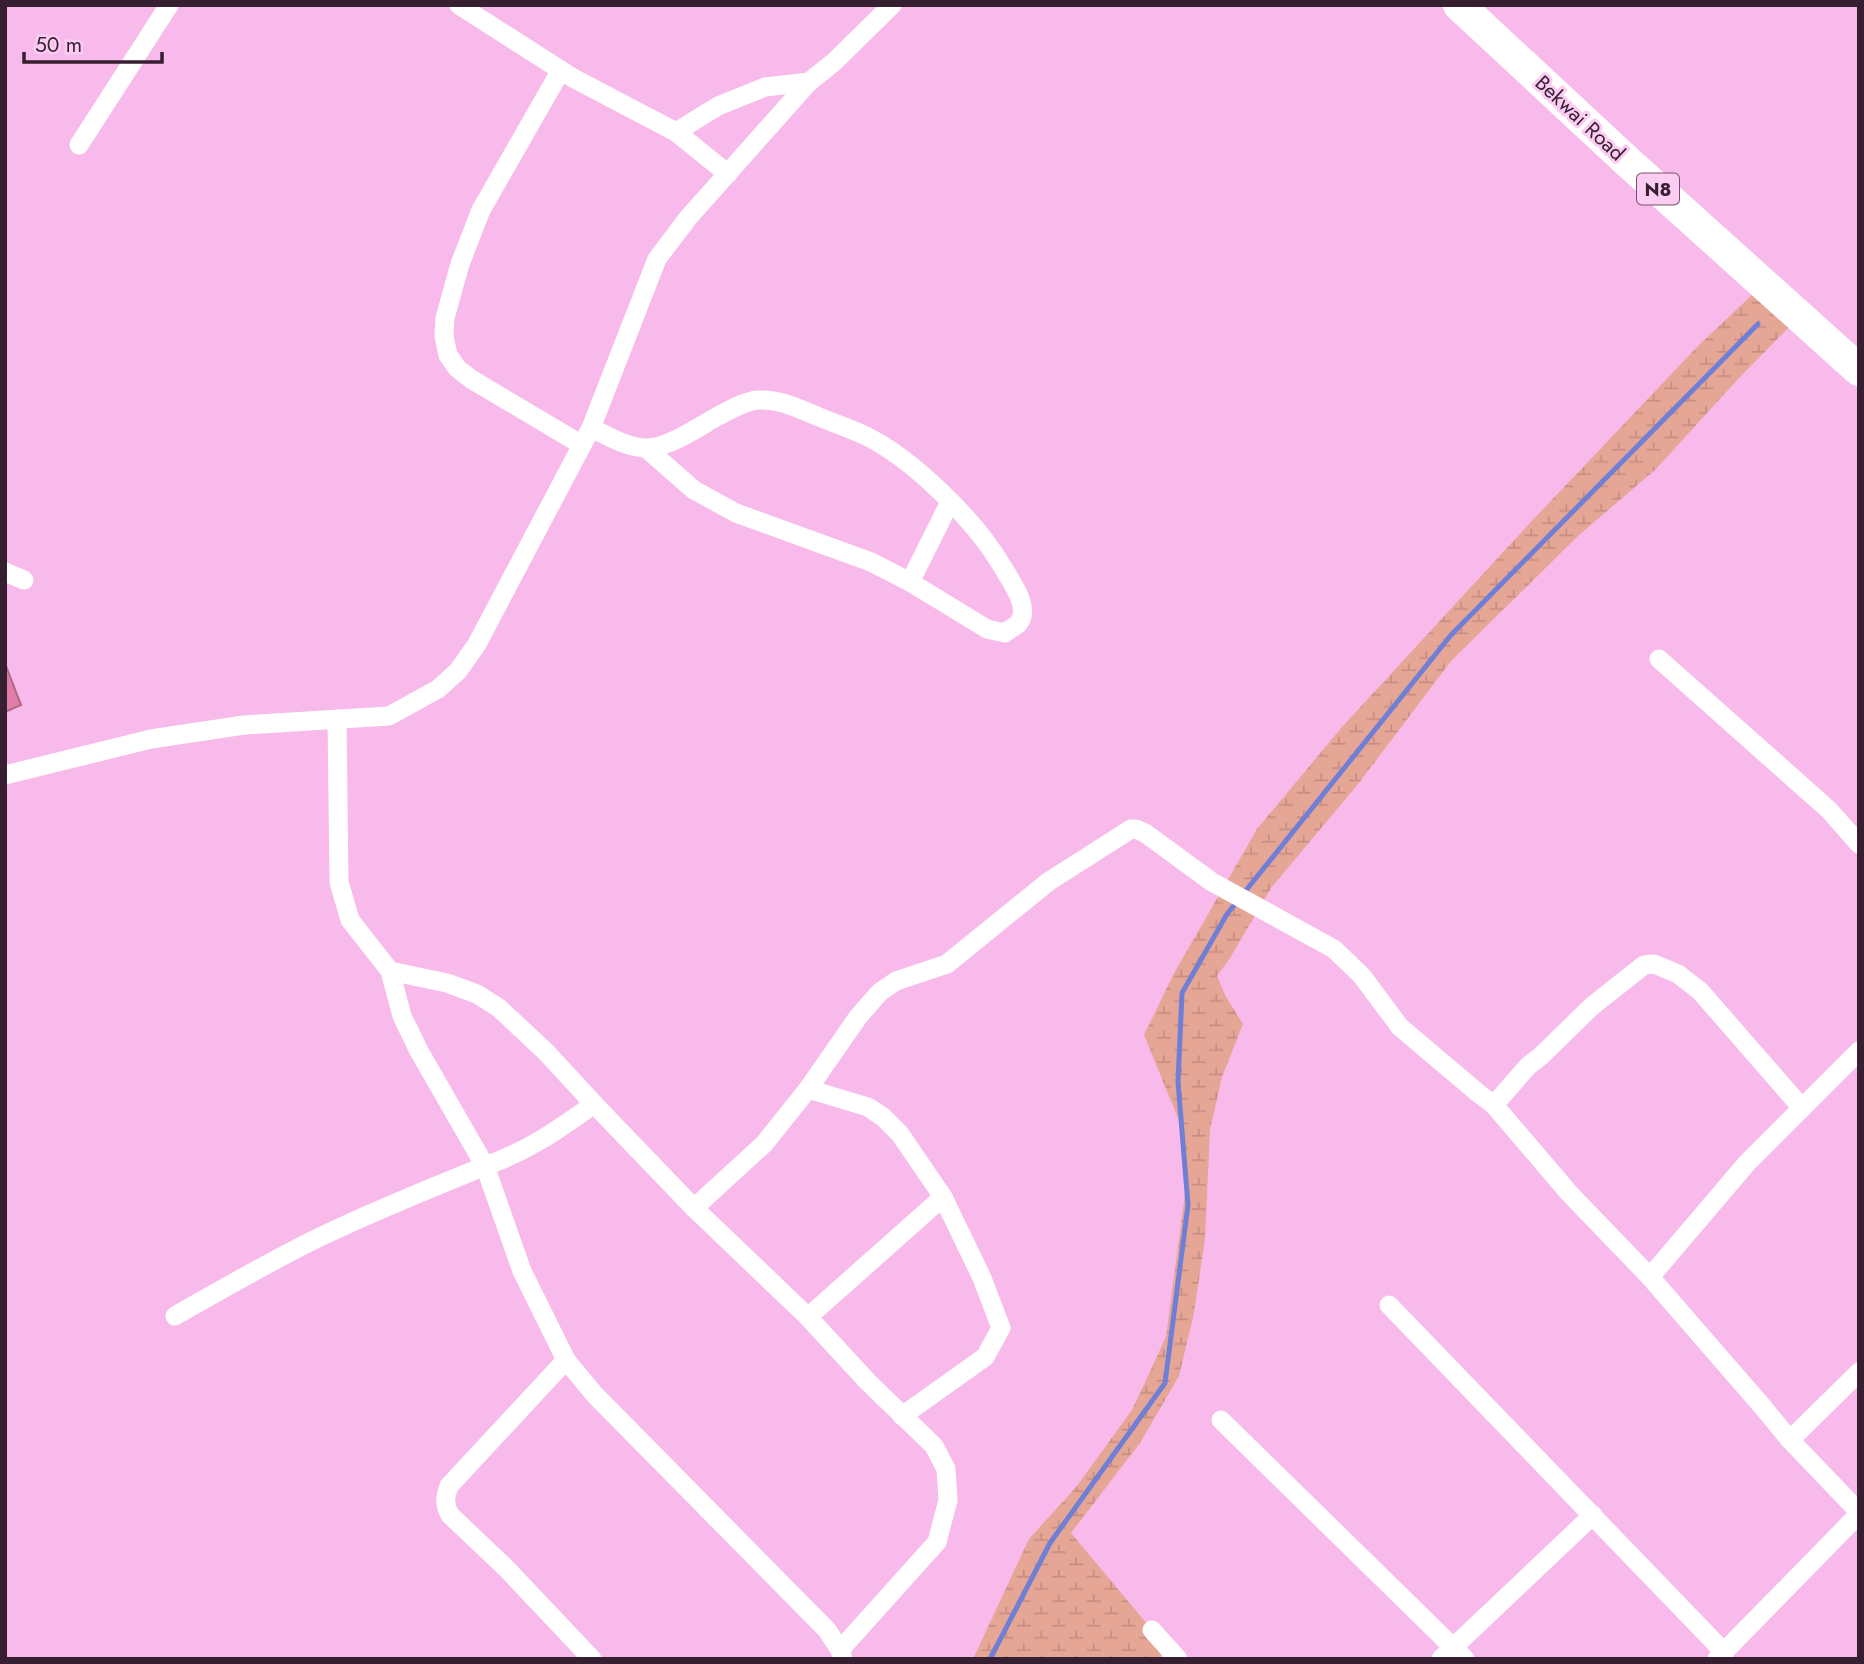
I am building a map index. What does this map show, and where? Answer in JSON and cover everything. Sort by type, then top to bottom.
[{"type":"highway","name":"Bekwai Road","points":[[1472,10],[1629,163],[1859,370]]},
{"type":"street","points":[[79,145],[169,5]]},
{"type":"street","points":[[459,5],[561,70],[676,132],[728,174]]},
{"type":"street","points":[[5,775],[151,739],[244,725],[390,716],[438,689],[458,671],[477,644],[586,437],[657,258],[688,218],[809,82],[834,62],[892,5]]},
{"type":"street","points":[[561,70],[481,210],[460,264],[445,318],[444,336],[448,355],[457,368],[471,379],[586,437],[647,449],[694,490],[736,513],[871,562],[987,629],[1004,633],[1019,623],[1023,609],[1015,588],[977,531],[922,474],[864,435],[814,416],[796,406],[756,400],[731,409],[673,442],[647,449]]},
{"type":"street","points":[[676,132],[718,106],[765,87],[809,82]]},
{"type":"street","points":[[909,582],[950,502]]},
{"type":"street","points":[[5,572],[24,580]]},
{"type":"street","points":[[1659,659],[1829,810],[1859,844]]},
{"type":"street","points":[[337,719],[339,882],[350,920],[390,971],[402,1016],[485,1166],[522,1270],[566,1360],[604,1405],[827,1630],[842,1654],[937,1542],[948,1500],[946,1469],[934,1446],[807,1317],[694,1208],[546,1052],[499,1008],[477,994],[447,983],[390,971]]},
{"type":"street","points":[[694,1208],[764,1144],[858,1017],[880,992],[896,981],[947,964],[1048,882],[1131,829],[1136,829],[1212,882],[1334,948],[1362,976],[1400,1027],[1494,1105],[1569,1193],[1650,1277],[1790,1440],[1859,1513],[1720,1655],[1592,1515],[1389,1305]]},
{"type":"street","points":[[1494,1105],[1528,1066],[1591,1007],[1644,965],[1654,964],[1678,974],[1700,991],[1802,1108]]},
{"type":"street","points":[[1650,1277],[1748,1163],[1859,1051]]},
{"type":"street","points":[[808,1088],[868,1107],[900,1134],[943,1197],[982,1278],[1001,1328],[985,1357],[902,1416]]},
{"type":"street","points":[[175,1316],[322,1236],[399,1201],[508,1158],[539,1142],[594,1104]]},
{"type":"street","points":[[807,1317],[943,1197]]},
{"type":"street","points":[[566,1360],[449,1486],[446,1507],[450,1515],[505,1567],[592,1659]]},
{"type":"street","points":[[1790,1440],[1859,1372]]},
{"type":"street","points":[[1220,1420],[1453,1655],[1592,1515]]},
{"type":"street","points":[[1152,1630],[1178,1659]]},
{"type":"green space","points":[[1753,294],[1790,326],[1656,469],[1579,535],[1451,661],[1359,783],[1271,888],[1217,976],[1243,1024],[1222,1077],[1210,1130],[1205,1239],[1194,1313],[1179,1376],[1140,1443],[1071,1533],[1168,1649],[1157,1659],[973,1659],[1029,1539],[1077,1486],[1132,1410],[1166,1337],[1187,1179],[1180,1123],[1144,1035],[1173,975],[1257,829],[1342,727],[1529,524],[1698,346]]},
{"type":"building","points":[[5,667],[21,705],[5,712]]},
{"type":"waterway","points":[[990,1659],[1050,1543],[1165,1383],[1188,1205],[1178,1082],[1182,993],[1227,914],[1451,635],[1758,324]]}]
